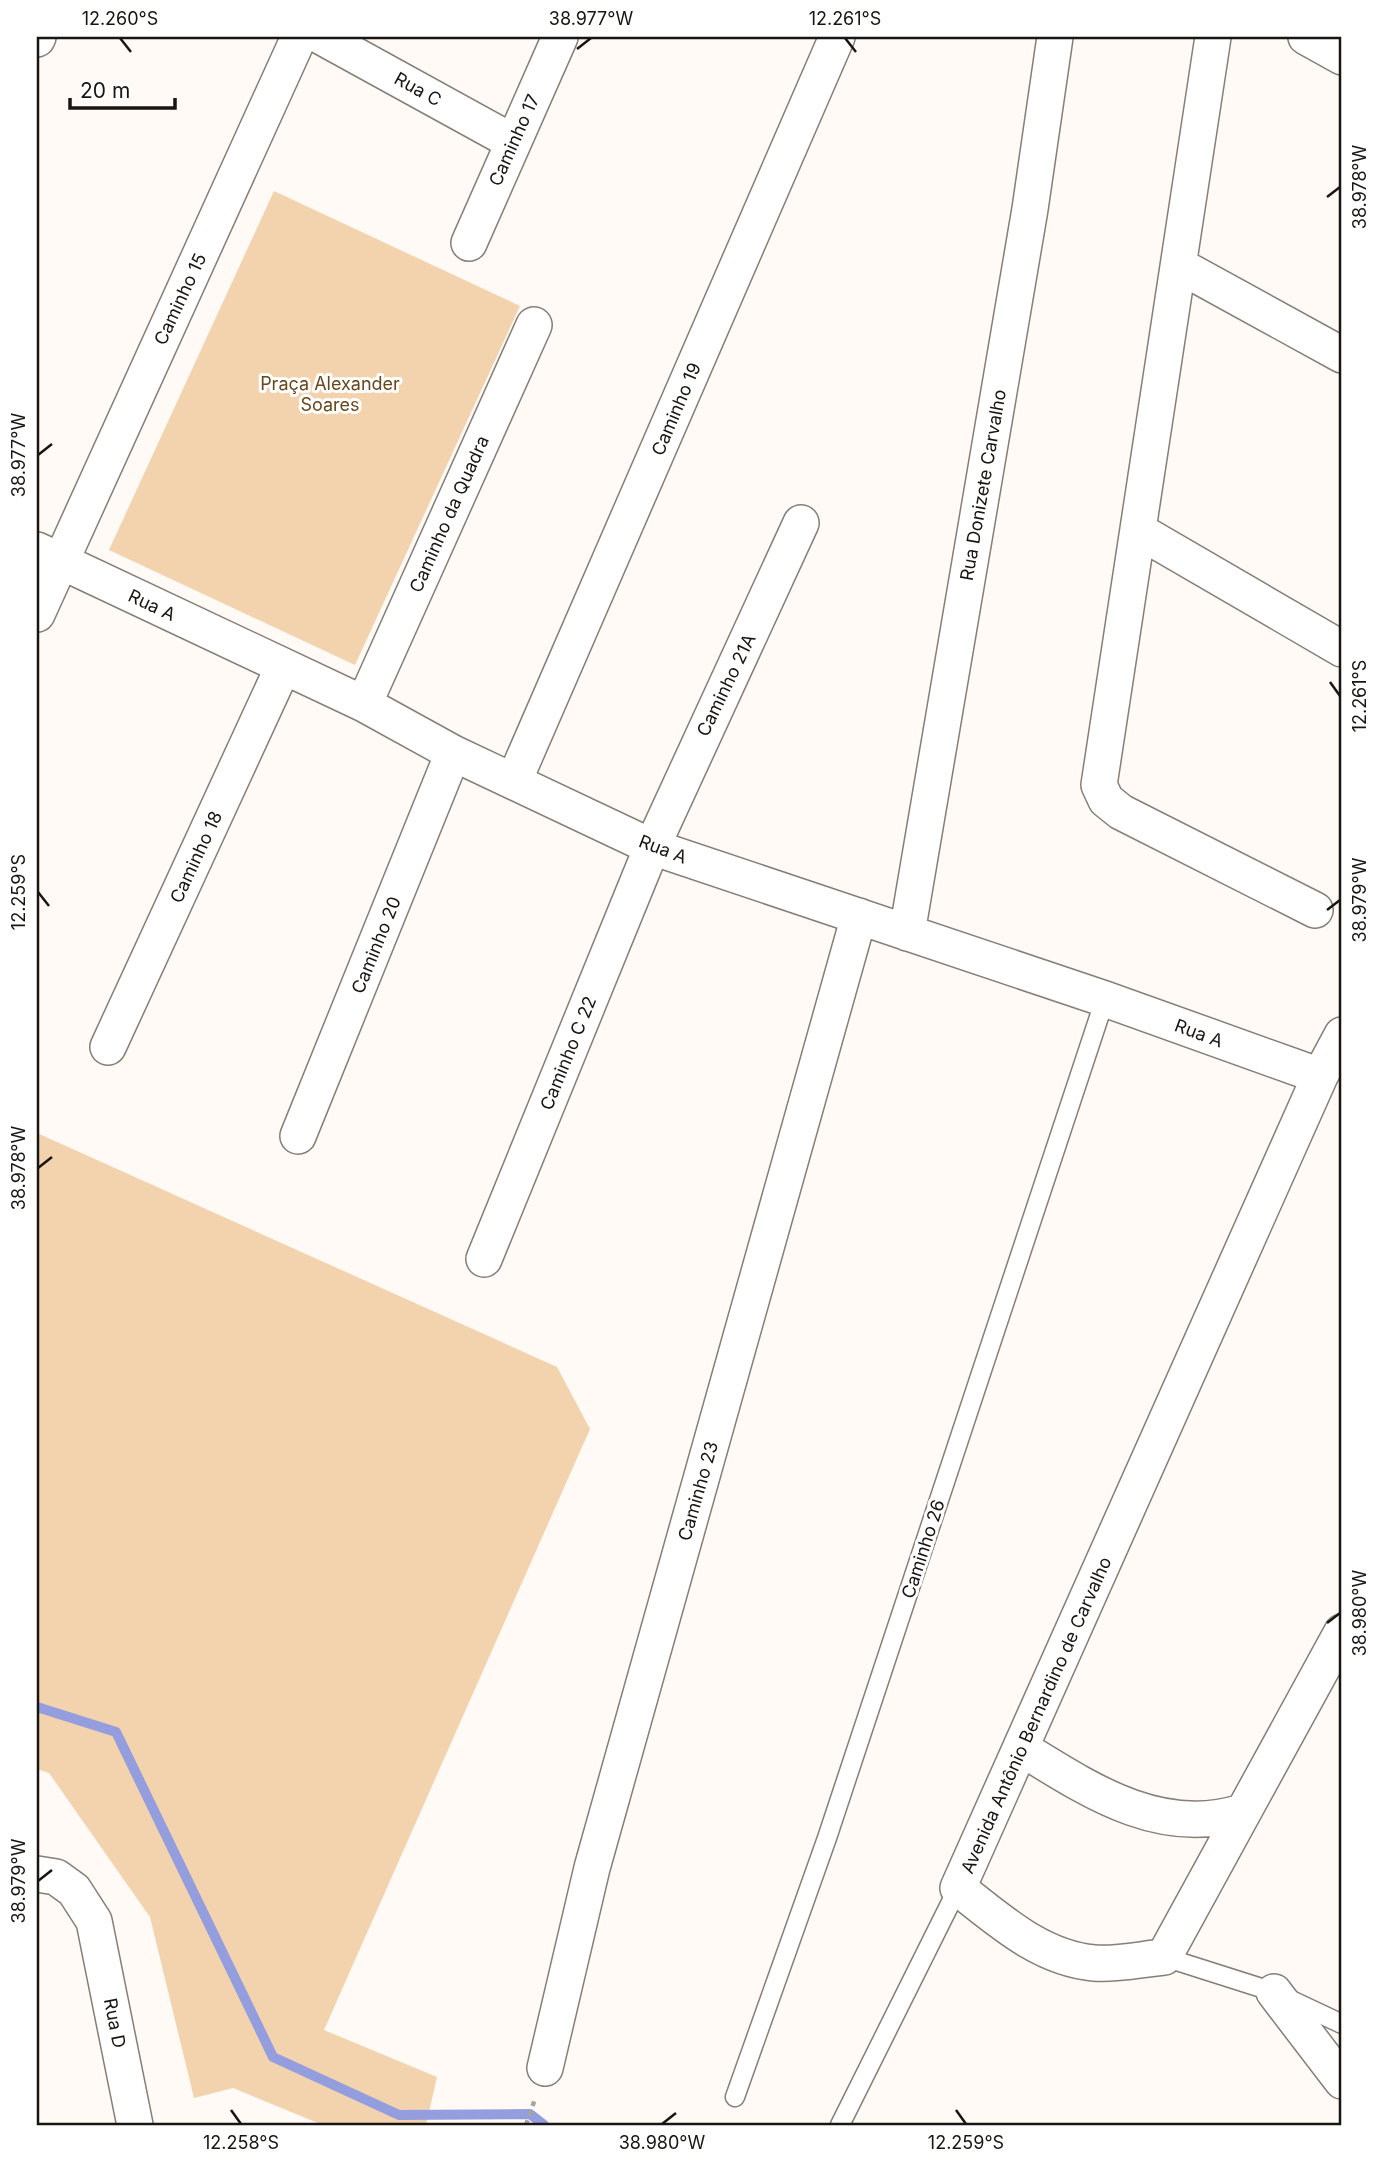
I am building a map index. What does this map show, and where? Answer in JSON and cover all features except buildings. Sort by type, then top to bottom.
[{"type":"street","name":"Caminho 15","points":[[37,614],[48,555],[299,37]]},
{"type":"street","name":"Rua C","points":[[322,37],[513,142]]},
{"type":"street","name":"Caminho 17","points":[[469,243],[560,37]]},
{"type":"street","name":"Caminho 19","points":[[514,781],[837,37]]},
{"type":"street","name":"Rua Donizete Carvalho","points":[[907,933],[1030,209],[1055,37]]},
{"type":"street","points":[[1213,37],[1099,785],[1112,807],[1315,910]]},
{"type":"street","points":[[1306,37],[1342,57]]},
{"type":"street","points":[[1180,266],[1342,355]]},
{"type":"street","name":"Caminho da Quadra","points":[[364,704],[534,325]]},
{"type":"street","name":"Caminho 21A","points":[[652,846],[800,523]]},
{"type":"street","points":[[1139,531],[1342,649]]},
{"type":"street","name":"Rua A","points":[[48,555],[364,704],[453,753],[652,846],[1105,999],[1320,1076]]},
{"type":"street","name":"Caminho 18","points":[[108,1047],[283,667]]},
{"type":"street","name":"Caminho 20","points":[[298,1136],[453,753]]},
{"type":"street","name":"Caminho C 22","points":[[484,1259],[652,846]]},
{"type":"street","name":"Caminho 23","points":[[545,2068],[592,1867],[859,916]]},
{"type":"street","name":"Avenida Antônio Bernardino de Carvalho","points":[[1164,1957],[1095,1963],[1058,1955],[1015,1933],[958,1888],[1320,1076],[1342,1035]]},
{"type":"street","points":[[1164,1957],[1342,1632]]},
{"type":"street","points":[[1021,1748],[1113,1800],[1160,1818],[1214,1821],[1242,1812]]},
{"type":"street","name":"Rua D","points":[[37,1874],[56,1877],[74,1891],[94,1921],[135,2125]]},
{"type":"street","points":[[1274,1993],[1342,2081]]},
{"type":"lane","name":"Caminho 26","points":[[735,2097],[827,1838],[1105,999]]},
{"type":"lane","points":[[839,2125],[958,1888]]},
{"type":"lane","points":[[1164,1957],[1274,1993],[1342,2025]]},
{"type":"green space","name":"Praça Alexander Soares","points":[[274,191],[520,306],[355,665],[109,550]]},
{"type":"green space","points":[[37,1133],[557,1367],[590,1429],[324,2030],[437,2077],[426,2125],[323,2125],[233,2088],[194,2098],[150,1917],[49,1773],[37,1769]]},
{"type":"waterway","points":[[37,1707],[116,1732],[273,2057],[399,2115],[530,2114],[544,2125]]}]
